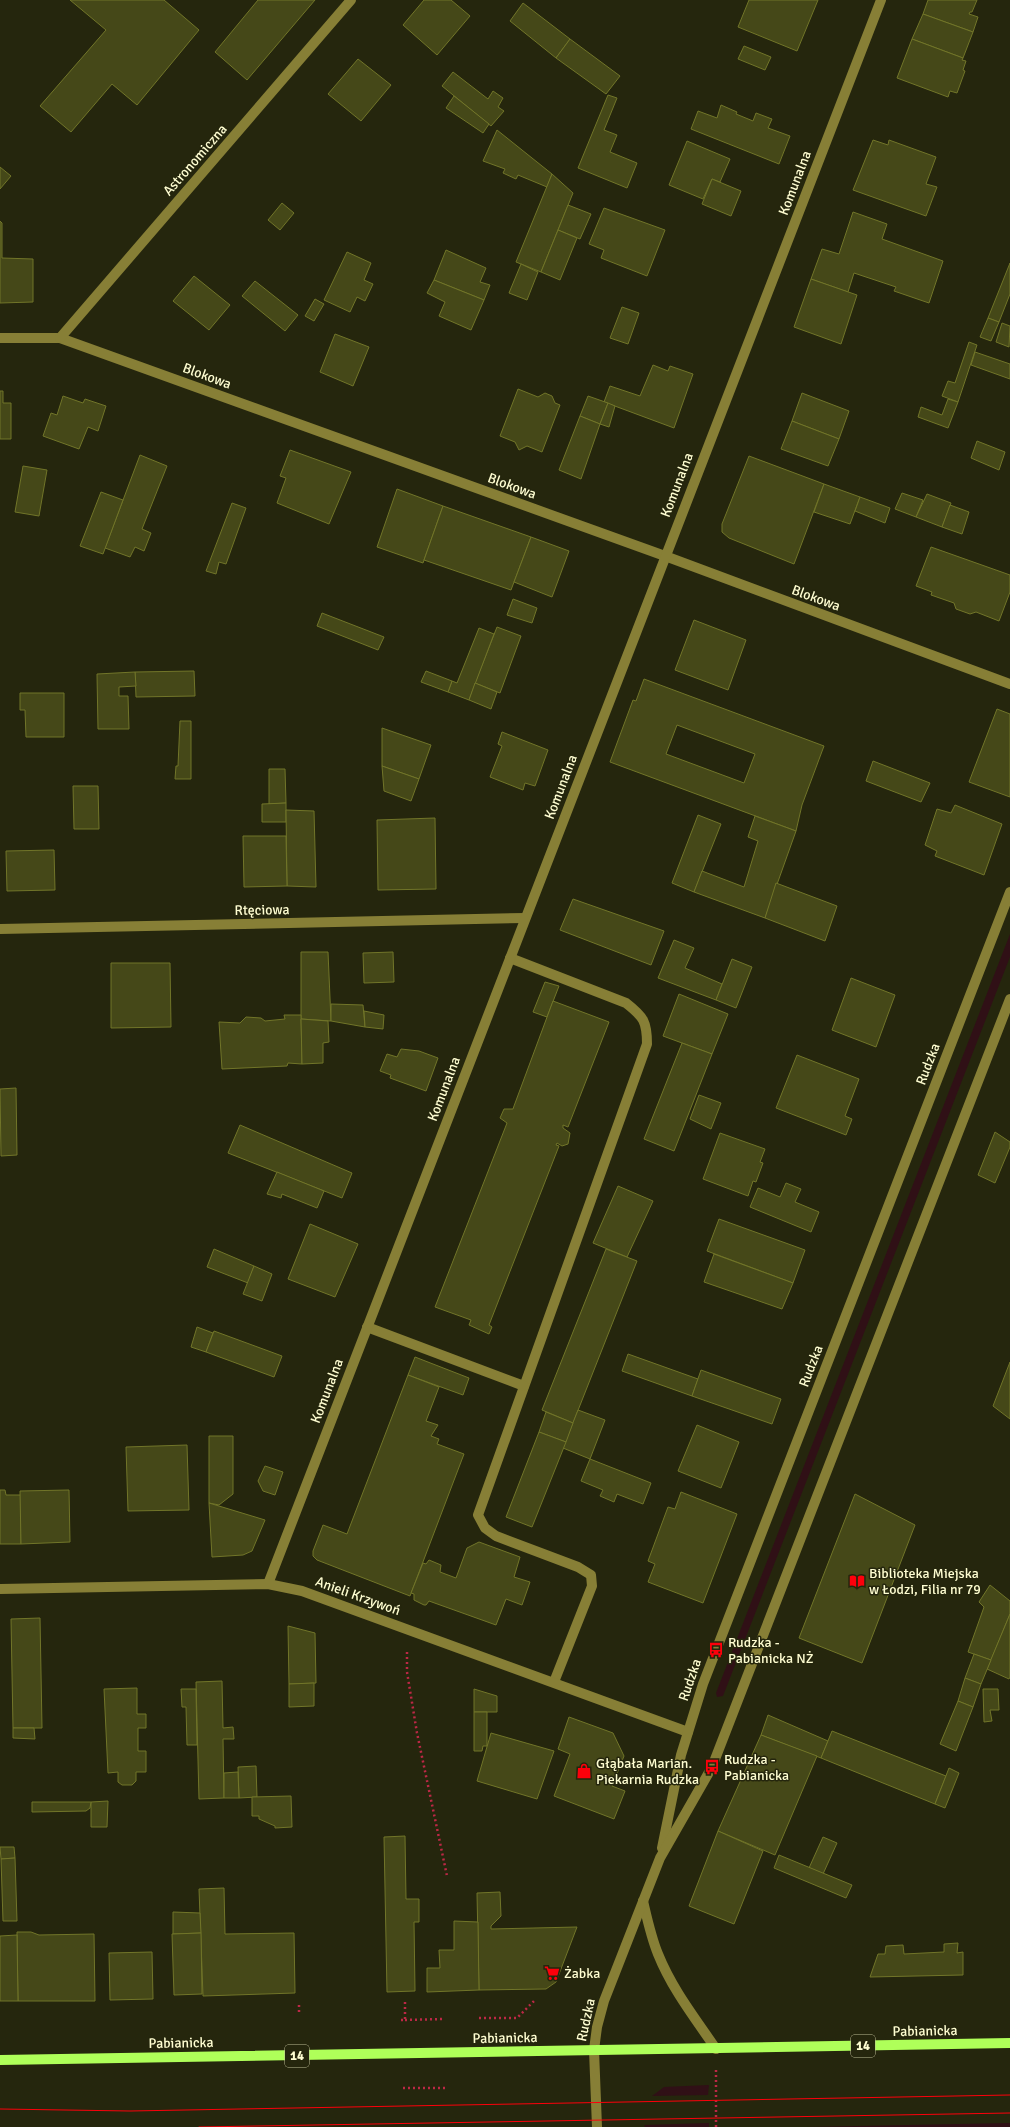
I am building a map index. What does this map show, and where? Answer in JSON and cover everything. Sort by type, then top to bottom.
[{"type":"main road","name":"Pabianicka","points":[[0,2060],[1010,2043]]},
{"type":"street","name":"Astronomiczna","points":[[60,338],[351,0]]},
{"type":"street","name":"Komunalna","points":[[268,1584],[881,0]]},
{"type":"street","name":"Blokowa","points":[[0,338],[60,338],[665,556],[1010,684]]},
{"type":"street","name":"Rudzka","points":[[660,1858],[681,1755],[716,1650],[1010,892]]},
{"type":"street","name":"Rtęciowa","points":[[0,929],[525,918]]},
{"type":"street","points":[[510,958],[626,1003],[639,1013],[647,1025],[646,1044],[478,1515],[486,1528],[496,1536],[578,1567],[591,1574],[592,1586],[554,1682]]},
{"type":"street","name":"Rudzka","points":[[597,2127],[594,2050],[597,2027],[604,2001],[660,1858],[712,1767],[1010,999]]},
{"type":"street","points":[[367,1327],[524,1386]]},
{"type":"street","name":"Anieli Krzywoń","points":[[0,1589],[268,1584],[302,1590],[688,1732]]},
{"type":"street","points":[[642,1901],[657,1954],[681,1999],[716,2049]]},
{"type":"path","points":[[407,1651],[407,1672],[416,1726],[447,1876]]},
{"type":"path","points":[[479,2018],[517,2018],[535,2000]]},
{"type":"path","points":[[405,2002],[405,2020]]},
{"type":"path","points":[[299,2005],[299,2013]]},
{"type":"path","points":[[401,2020],[444,2019]]},
{"type":"path","points":[[404,2088],[445,2088]]},
{"type":"shaded area","points":[[1010,934],[1010,957],[723,1696],[717,1697],[716,1693]]},
{"type":"shaded area","points":[[709,2085],[708,2095],[652,2096],[664,2087]]},
{"type":"shaded area","points":[[709,2123],[709,2127],[645,2127],[644,2125]]},
{"type":"shaded area","points":[[1010,2123],[1010,2127],[806,2127]]},
{"type":"building","points":[[70,0],[164,0],[199,30],[137,105],[112,84],[71,132],[40,106],[106,30]]},
{"type":"building","points":[[258,0],[315,0],[247,80],[215,52]]},
{"type":"building","points":[[424,0],[451,0],[470,16],[437,55],[403,25]]},
{"type":"building","points":[[749,0],[818,0],[797,51],[738,27]]},
{"type":"building","points":[[928,0],[977,0],[972,12],[969,14],[978,17],[973,32],[923,14]]},
{"type":"building","points":[[523,3],[570,39],[556,58],[510,21]]},
{"type":"building","points":[[923,14],[973,32],[963,58],[912,39]]},
{"type":"building","points":[[570,39],[620,76],[606,94],[556,58]]},
{"type":"building","points":[[912,39],[963,58],[962,60],[966,61],[963,70],[965,71],[957,93],[950,91],[948,97],[897,78]]},
{"type":"building","points":[[744,46],[771,57],[765,70],[738,59]]},
{"type":"building","points":[[358,59],[391,85],[361,121],[328,94]]},
{"type":"building","points":[[453,72],[488,99],[493,91],[503,98],[498,107],[504,111],[491,126],[442,86]]},
{"type":"building","points":[[608,95],[617,98],[604,130],[617,135],[610,152],[637,163],[627,188],[578,168]]},
{"type":"building","points":[[454,96],[489,124],[483,133],[446,108]]},
{"type":"building","points":[[721,105],[737,112],[736,114],[753,121],[756,113],[772,119],[768,128],[790,136],[779,164],[691,129],[698,111],[717,118]]},
{"type":"building","points":[[497,130],[552,174],[547,187],[518,175],[516,179],[503,173],[505,169],[483,161]]},
{"type":"building","points":[[873,140],[888,145],[889,140],[936,157],[926,184],[937,187],[926,216],[853,190]]},
{"type":"building","points":[[687,141],[730,159],[720,182],[712,179],[703,199],[669,185]]},
{"type":"building","points":[[0,167],[11,176],[0,189]]},
{"type":"building","points":[[552,174],[573,193],[541,272],[516,262]]},
{"type":"building","points":[[712,179],[741,191],[731,216],[702,204]]},
{"type":"building","points":[[282,203],[294,213],[280,230],[268,220]]},
{"type":"building","points":[[568,205],[591,214],[580,239],[558,230]]},
{"type":"building","points":[[604,208],[665,230],[647,276],[601,258],[604,250],[589,244]]},
{"type":"building","points":[[853,212],[887,224],[882,239],[943,261],[929,303],[894,291],[896,287],[854,273],[848,292],[811,279],[822,249],[839,254]]},
{"type":"building","points":[[0,221],[2,223],[2,258],[33,259],[33,302],[0,303]]},
{"type":"building","points":[[558,230],[577,238],[560,280],[541,272]]},
{"type":"building","points":[[446,250],[486,268],[480,282],[490,285],[484,300],[434,280]]},
{"type":"building","points":[[347,252],[371,263],[364,280],[373,284],[365,301],[357,297],[350,312],[324,300]]},
{"type":"building","points":[[1010,263],[1010,294],[999,322],[988,318]]},
{"type":"building","points":[[521,264],[538,272],[527,300],[509,293]]},
{"type":"building","points":[[194,276],[230,305],[209,330],[173,301]]},
{"type":"building","points":[[811,279],[857,295],[841,344],[794,327]]},
{"type":"building","points":[[434,280],[484,300],[471,330],[439,316],[445,302],[427,293]]},
{"type":"building","points":[[255,281],[298,315],[285,331],[242,296]]},
{"type":"building","points":[[315,299],[324,304],[314,321],[305,316]]},
{"type":"building","points":[[622,307],[639,313],[628,344],[610,338]]},
{"type":"building","points":[[988,318],[999,322],[991,341],[980,337]]},
{"type":"building","points":[[1002,323],[1010,326],[1009,347],[996,342]]},
{"type":"building","points":[[335,334],[369,347],[353,386],[320,372]]},
{"type":"building","points":[[969,342],[977,345],[958,402],[942,396],[948,381],[955,383]]},
{"type":"building","points":[[975,352],[1010,364],[1010,379],[971,365]]},
{"type":"building","points":[[653,365],[668,371],[670,366],[693,374],[674,428],[604,402],[610,386],[640,396]]},
{"type":"building","points":[[518,389],[538,397],[545,393],[552,396],[555,403],[560,405],[542,452],[527,446],[519,450],[515,442],[500,436]]},
{"type":"building","points":[[0,391],[3,391],[3,403],[11,403],[11,439],[0,439]]},
{"type":"building","points":[[802,393],[849,411],[839,439],[792,421]]},
{"type":"building","points":[[63,396],[83,403],[85,399],[106,406],[98,431],[88,427],[79,449],[43,436],[51,413],[57,415]]},
{"type":"building","points":[[588,396],[608,403],[600,424],[580,416]]},
{"type":"building","points":[[948,399],[958,402],[948,428],[918,417],[921,407],[942,415]]},
{"type":"building","points":[[608,403],[615,406],[609,427],[600,424]]},
{"type":"building","points":[[580,416],[600,424],[581,479],[559,470]]},
{"type":"building","points":[[792,421],[839,439],[828,466],[781,449]]},
{"type":"building","points":[[977,441],[1005,452],[999,470],[971,458]]},
{"type":"building","points":[[290,450],[351,472],[329,524],[277,503],[286,478],[280,476]]},
{"type":"building","points":[[140,455],[167,466],[142,529],[151,533],[144,551],[135,547],[130,557],[105,548]]},
{"type":"building","points":[[749,456],[824,484],[794,564],[729,538],[722,532],[722,524]]},
{"type":"building","points":[[23,466],[47,470],[39,516],[15,512]]},
{"type":"building","points":[[824,484],[860,497],[850,524],[814,512]]},
{"type":"building","points":[[397,489],[443,506],[423,563],[377,547]]},
{"type":"building","points":[[101,492],[123,500],[103,554],[80,546]]},
{"type":"building","points":[[902,493],[923,500],[916,517],[895,509]]},
{"type":"building","points":[[927,494],[951,503],[942,527],[916,517]]},
{"type":"building","points":[[860,497],[890,508],[885,523],[855,511]]},
{"type":"building","points":[[232,503],[246,508],[226,564],[219,562],[216,574],[206,571]]},
{"type":"building","points":[[950,505],[969,512],[962,534],[942,527]]},
{"type":"building","points":[[443,506],[531,537],[511,590],[424,560]]},
{"type":"building","points":[[531,537],[569,551],[552,597],[514,582]]},
{"type":"building","points":[[931,547],[1010,575],[1010,592],[999,621],[976,612],[970,614],[956,609],[954,603],[931,595],[932,592],[916,586]]},
{"type":"building","points":[[513,599],[537,608],[532,623],[507,615]]},
{"type":"building","points":[[322,613],[384,637],[378,650],[317,626]]},
{"type":"building","points":[[694,620],[746,640],[728,690],[675,670]]},
{"type":"building","points":[[497,627],[521,636],[500,693],[475,683]]},
{"type":"building","points":[[479,628],[494,634],[469,700],[448,692],[452,681],[457,683]]},
{"type":"building","points":[[194,671],[195,696],[136,697],[135,672]]},
{"type":"building","points":[[426,671],[452,681],[448,692],[421,682]]},
{"type":"building","points":[[135,672],[136,686],[119,687],[119,696],[128,696],[129,729],[98,729],[97,674]]},
{"type":"building","points":[[644,679],[824,746],[802,805],[796,831],[610,762],[633,700],[636,701]],"holes":[[[677,725],[755,754],[744,783],[666,754]]]},
{"type":"building","points":[[475,683],[497,692],[491,709],[469,700]]},
{"type":"building","points":[[20,693],[64,693],[64,737],[26,737],[25,710],[20,710]]},
{"type":"building","points":[[997,709],[1010,714],[1010,797],[969,782]]},
{"type":"building","points":[[180,721],[191,721],[191,779],[175,779],[176,766],[178,766]]},
{"type":"building","points":[[382,728],[431,745],[419,779],[382,766]]},
{"type":"building","points":[[502,732],[548,750],[535,786],[525,783],[523,790],[490,777],[502,746],[498,744]]},
{"type":"building","points":[[873,761],[930,783],[921,802],[866,781]]},
{"type":"building","points":[[382,766],[419,779],[411,801],[384,791]]},
{"type":"building","points":[[269,769],[285,769],[286,803],[269,804]]},
{"type":"building","points":[[73,786],[98,786],[99,829],[74,829]]},
{"type":"building","points":[[286,803],[286,822],[262,822],[262,804]]},
{"type":"building","points":[[955,805],[1002,824],[984,875],[935,856],[937,851],[925,845],[937,809],[951,813]]},
{"type":"building","points":[[286,810],[314,811],[316,887],[287,886]]},
{"type":"building","points":[[698,815],[721,824],[694,892],[672,883]]},
{"type":"building","points":[[755,816],[796,831],[765,918],[694,892],[702,871],[744,887],[758,841],[748,837]]},
{"type":"building","points":[[435,818],[436,889],[378,890],[377,820]]},
{"type":"building","points":[[243,836],[286,836],[287,886],[244,887]]},
{"type":"building","points":[[54,850],[55,890],[7,891],[6,851]]},
{"type":"building","points":[[776,883],[837,906],[825,941],[765,918]]},
{"type":"building","points":[[573,899],[664,931],[651,965],[560,930]]},
{"type":"building","points":[[674,940],[694,948],[685,968],[722,984],[716,1000],[658,978]]},
{"type":"building","points":[[301,952],[328,952],[331,1021],[301,1019]]},
{"type":"building","points":[[393,952],[394,982],[364,983],[363,953]]},
{"type":"building","points":[[732,959],[752,967],[736,1008],[716,1000]]},
{"type":"building","points":[[111,963],[170,963],[171,1027],[111,1028]]},
{"type":"building","points":[[851,978],[895,995],[876,1047],[832,1030]]},
{"type":"building","points":[[545,982],[559,986],[547,1017],[533,1012]]},
{"type":"building","points":[[679,994],[728,1014],[712,1054],[663,1036]]},
{"type":"building","points":[[553,1001],[609,1022],[568,1127],[563,1125],[563,1128],[570,1133],[568,1144],[562,1146],[557,1143],[556,1145],[559,1146],[489,1325],[492,1327],[489,1334],[469,1325],[471,1320],[435,1307],[507,1123],[500,1118],[504,1109],[513,1109]]},
{"type":"building","points":[[331,1004],[363,1005],[365,1027],[331,1021]]},
{"type":"building","points":[[364,1011],[384,1015],[383,1029],[365,1027]]},
{"type":"building","points":[[284,1015],[301,1015],[302,1064],[288,1063],[287,1066],[222,1069],[219,1022],[240,1023],[246,1017],[261,1018],[265,1021],[285,1019]]},
{"type":"building","points":[[301,1019],[328,1021],[329,1042],[323,1043],[323,1063],[302,1064]]},
{"type":"building","points":[[682,1043],[712,1054],[674,1151],[644,1139]]},
{"type":"building","points":[[401,1049],[419,1051],[438,1058],[426,1091],[390,1078],[391,1075],[380,1071],[387,1054],[397,1057]]},
{"type":"building","points":[[797,1055],[859,1079],[845,1116],[852,1119],[846,1135],[776,1108]]},
{"type":"building","points":[[16,1088],[17,1155],[1,1156],[0,1089]]},
{"type":"building","points":[[699,1095],[721,1103],[711,1129],[690,1119]]},
{"type":"building","points":[[240,1125],[352,1173],[342,1198],[228,1153]]},
{"type":"building","points":[[995,1132],[1010,1142],[1010,1147],[995,1183],[978,1175]]},
{"type":"building","points":[[720,1133],[765,1149],[760,1162],[763,1163],[756,1182],[753,1181],[748,1196],[703,1179]]},
{"type":"building","points":[[277,1172],[324,1191],[317,1208],[282,1194],[281,1198],[267,1194]]},
{"type":"building","points":[[786,1183],[801,1189],[795,1202],[819,1212],[811,1232],[750,1207],[758,1188],[780,1197]]},
{"type":"building","points":[[618,1186],[653,1201],[627,1257],[593,1243]]},
{"type":"building","points":[[719,1219],[805,1250],[793,1283],[707,1251]]},
{"type":"building","points":[[310,1224],[358,1244],[335,1297],[288,1279]]},
{"type":"building","points":[[214,1249],[254,1266],[248,1283],[207,1267]]},
{"type":"building","points":[[606,1249],[637,1261],[573,1423],[542,1410]]},
{"type":"building","points":[[714,1254],[793,1283],[782,1309],[704,1282]]},
{"type":"building","points":[[254,1266],[272,1274],[262,1301],[243,1294]]},
{"type":"building","points":[[197,1327],[213,1333],[206,1352],[191,1347]]},
{"type":"building","points":[[214,1331],[282,1356],[274,1377],[206,1352]]},
{"type":"building","points":[[628,1354],[698,1379],[692,1396],[622,1371]]},
{"type":"building","points":[[415,1357],[469,1378],[463,1395],[408,1375]]},
{"type":"building","points":[[1010,1362],[1010,1419],[993,1406]]},
{"type":"building","points":[[701,1370],[781,1399],[772,1424],[692,1396]]},
{"type":"building","points":[[408,1375],[439,1387],[426,1421],[438,1425],[431,1436],[439,1439],[437,1444],[464,1454],[410,1596],[317,1560],[313,1556],[313,1551],[323,1525],[347,1534]]},
{"type":"building","points":[[578,1410],[605,1420],[590,1459],[563,1448]]},
{"type":"building","points":[[546,1412],[573,1423],[566,1442],[539,1432]]},
{"type":"building","points":[[697,1425],[739,1442],[721,1488],[678,1471]]},
{"type":"building","points":[[539,1432],[566,1442],[532,1527],[506,1517]]},
{"type":"building","points":[[209,1436],[233,1436],[233,1494],[219,1505],[209,1503]]},
{"type":"building","points":[[187,1445],[189,1510],[128,1511],[126,1447]]},
{"type":"building","points":[[590,1459],[651,1483],[643,1504],[617,1494],[614,1502],[600,1496],[603,1490],[581,1481]]},
{"type":"building","points":[[265,1466],[283,1472],[275,1495],[263,1491],[258,1481]]},
{"type":"building","points":[[0,1490],[5,1490],[6,1495],[21,1495],[21,1544],[0,1544]]},
{"type":"building","points":[[69,1490],[70,1542],[21,1544],[20,1491]]},
{"type":"building","points":[[681,1492],[737,1514],[703,1603],[648,1582],[655,1564],[648,1561],[668,1507],[675,1509]]},
{"type":"building","name":"Biblioteka Miejska w Łodzi, Filia nr 79","points":[[855,1494],[915,1525],[862,1663],[799,1638]]},
{"type":"building","points":[[209,1503],[265,1520],[252,1551],[243,1555],[212,1557]]},
{"type":"building","points":[[479,1542],[520,1557],[514,1577],[530,1582],[522,1605],[506,1599],[496,1625],[429,1601],[426,1605],[424,1605],[414,1600],[414,1594],[411,1593],[423,1563],[426,1564],[429,1560],[441,1565],[440,1572],[456,1578],[467,1548]]},
{"type":"building","points":[[990,1585],[1010,1601],[1010,1614],[991,1660],[968,1652],[984,1607],[979,1602]]},
{"type":"building","points":[[1010,1614],[1010,1677],[1009,1679],[987,1669]]},
{"type":"building","points":[[40,1618],[42,1728],[13,1728],[11,1619]]},
{"type":"building","points":[[288,1626],[315,1633],[316,1683],[289,1684]]},
{"type":"building","points":[[974,1654],[991,1660],[981,1684],[965,1678]]},
{"type":"building","points":[[965,1678],[981,1684],[973,1707],[958,1701]]},
{"type":"building","points":[[222,1681],[223,1728],[233,1727],[234,1739],[223,1739],[224,1798],[199,1799],[196,1682]]},
{"type":"building","points":[[314,1683],[314,1706],[289,1707],[289,1684]]},
{"type":"building","points":[[137,1688],[137,1714],[146,1714],[146,1728],[138,1728],[138,1751],[146,1751],[146,1772],[136,1772],[136,1781],[132,1785],[122,1785],[118,1782],[118,1772],[108,1773],[104,1689]]},
{"type":"building","points":[[181,1689],[196,1689],[197,1745],[187,1745],[186,1707],[182,1707]]},
{"type":"building","points":[[474,1689],[497,1696],[497,1712],[474,1712]]},
{"type":"building","points":[[983,1689],[998,1689],[999,1710],[990,1710],[992,1721],[984,1722]]},
{"type":"building","points":[[958,1701],[973,1707],[956,1751],[940,1744]]},
{"type":"building","points":[[474,1712],[487,1712],[487,1746],[483,1746],[482,1751],[474,1751]]},
{"type":"building","points":[[768,1715],[828,1741],[821,1758],[761,1735]]},
{"type":"building","points":[[569,1717],[613,1733],[624,1756],[612,1786],[625,1791],[614,1819],[554,1796],[570,1754],[558,1749]]},
{"type":"building","points":[[13,1728],[34,1728],[35,1739],[13,1738]]},
{"type":"building","points":[[832,1731],[946,1776],[935,1804],[821,1758]]},
{"type":"building","points":[[491,1733],[554,1751],[537,1799],[477,1781]]},
{"type":"building","points":[[761,1735],[817,1756],[775,1855],[718,1831]]},
{"type":"building","points":[[256,1766],[257,1797],[239,1798],[238,1767]]},
{"type":"building","points":[[949,1768],[959,1773],[945,1808],[935,1804]]},
{"type":"building","points":[[238,1772],[239,1798],[224,1798],[224,1773]]},
{"type":"building","points":[[291,1796],[292,1827],[275,1828],[275,1826],[259,1819],[259,1816],[252,1816],[252,1797]]},
{"type":"building","points":[[108,1801],[107,1827],[91,1827],[91,1802]]},
{"type":"building","points":[[32,1802],[91,1802],[90,1808],[86,1811],[32,1812]]},
{"type":"building","points":[[718,1831],[763,1851],[734,1924],[689,1906]]},
{"type":"building","points":[[405,1836],[406,1899],[419,1899],[419,1922],[414,1922],[415,1991],[387,1992],[384,1837]]},
{"type":"building","points":[[823,1837],[837,1843],[823,1874],[809,1868]]},
{"type":"building","points":[[0,1847],[14,1847],[15,1858],[1,1859]]},
{"type":"building","points":[[779,1855],[852,1885],[846,1898],[774,1868]]},
{"type":"building","points":[[15,1858],[17,1921],[3,1921],[1,1859]]},
{"type":"building","points":[[224,1888],[225,1934],[294,1933],[295,1993],[203,1996],[199,1889]]},
{"type":"building","points":[[500,1892],[501,1916],[491,1926],[491,1929],[577,1927],[556,1982],[546,1989],[479,1990],[477,1893]]},
{"type":"building","points":[[173,1912],[200,1913],[201,1933],[173,1934]]},
{"type":"building","points":[[454,1921],[478,1922],[479,1990],[427,1992],[427,1968],[440,1968],[439,1950],[454,1950]]},
{"type":"building","points":[[17,1932],[31,1932],[39,1935],[94,1934],[95,2001],[18,2001]]},
{"type":"building","points":[[201,1933],[202,1994],[174,1995],[172,1934]]},
{"type":"building","points":[[17,1935],[18,2001],[0,2001],[0,1936]]},
{"type":"building","points":[[958,1943],[957,1953],[963,1952],[963,1975],[870,1977],[878,1954],[885,1954],[886,1946],[903,1945],[904,1954],[944,1952],[944,1944]]},
{"type":"building","points":[[152,1952],[153,1999],[110,2000],[109,1953]]},
{"type":"tram line","points":[[0,2109],[130,2111],[1010,2095]]},
{"type":"tram line","points":[[199,2127],[1010,2113]]},
{"type":"place","name":"Biblioteka Miejska w Łodzi, Filia nr 79","points":[[857,1581]]},
{"type":"place","name":"Rudzka - Pabianicka NŻ","points":[[716,1650]]},
{"type":"place","name":"Rudzka - Pabianicka","points":[[712,1767]]},
{"type":"place","name":"Głąbała Marian. Piekarnia Rudzka","points":[[584,1771]]},
{"type":"place","name":"Żabka","points":[[552,1973]]}]
